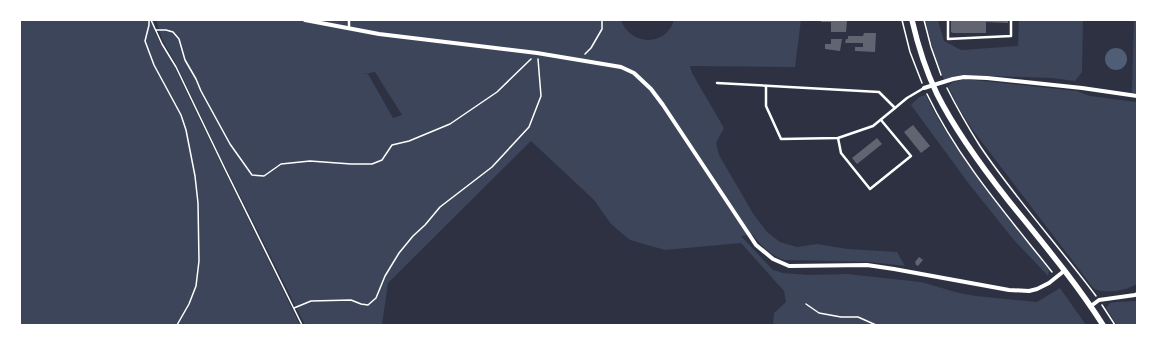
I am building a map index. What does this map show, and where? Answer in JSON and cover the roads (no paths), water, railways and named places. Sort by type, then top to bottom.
[{"type":"street","points":[[305,20],[379,34],[537,53],[622,67],[634,73],[651,89],[663,105],[752,240],[763,252],[773,259],[789,266],[867,265],[1009,290],[1028,291],[1037,289],[1064,271]]},
{"type":"street","points":[[912,20],[921,54],[933,86],[954,124],[983,168],[1091,306],[1104,325]]},
{"type":"street","points":[[924,88],[959,78],[987,78],[1082,88],[1137,96]]},
{"type":"street","points":[[1091,306],[1099,300],[1137,294]]},
{"type":"lane","points":[[348,28],[349,20]]},
{"type":"lane","points":[[948,20],[948,39],[1010,36],[1011,20]]},
{"type":"lane","points":[[717,83],[879,92],[895,108]]},
{"type":"lane","points":[[766,86],[766,106],[781,139],[838,138],[873,126],[907,98],[924,88]]},
{"type":"lane","points":[[838,138],[841,153],[870,189],[911,156],[881,120]]}]
